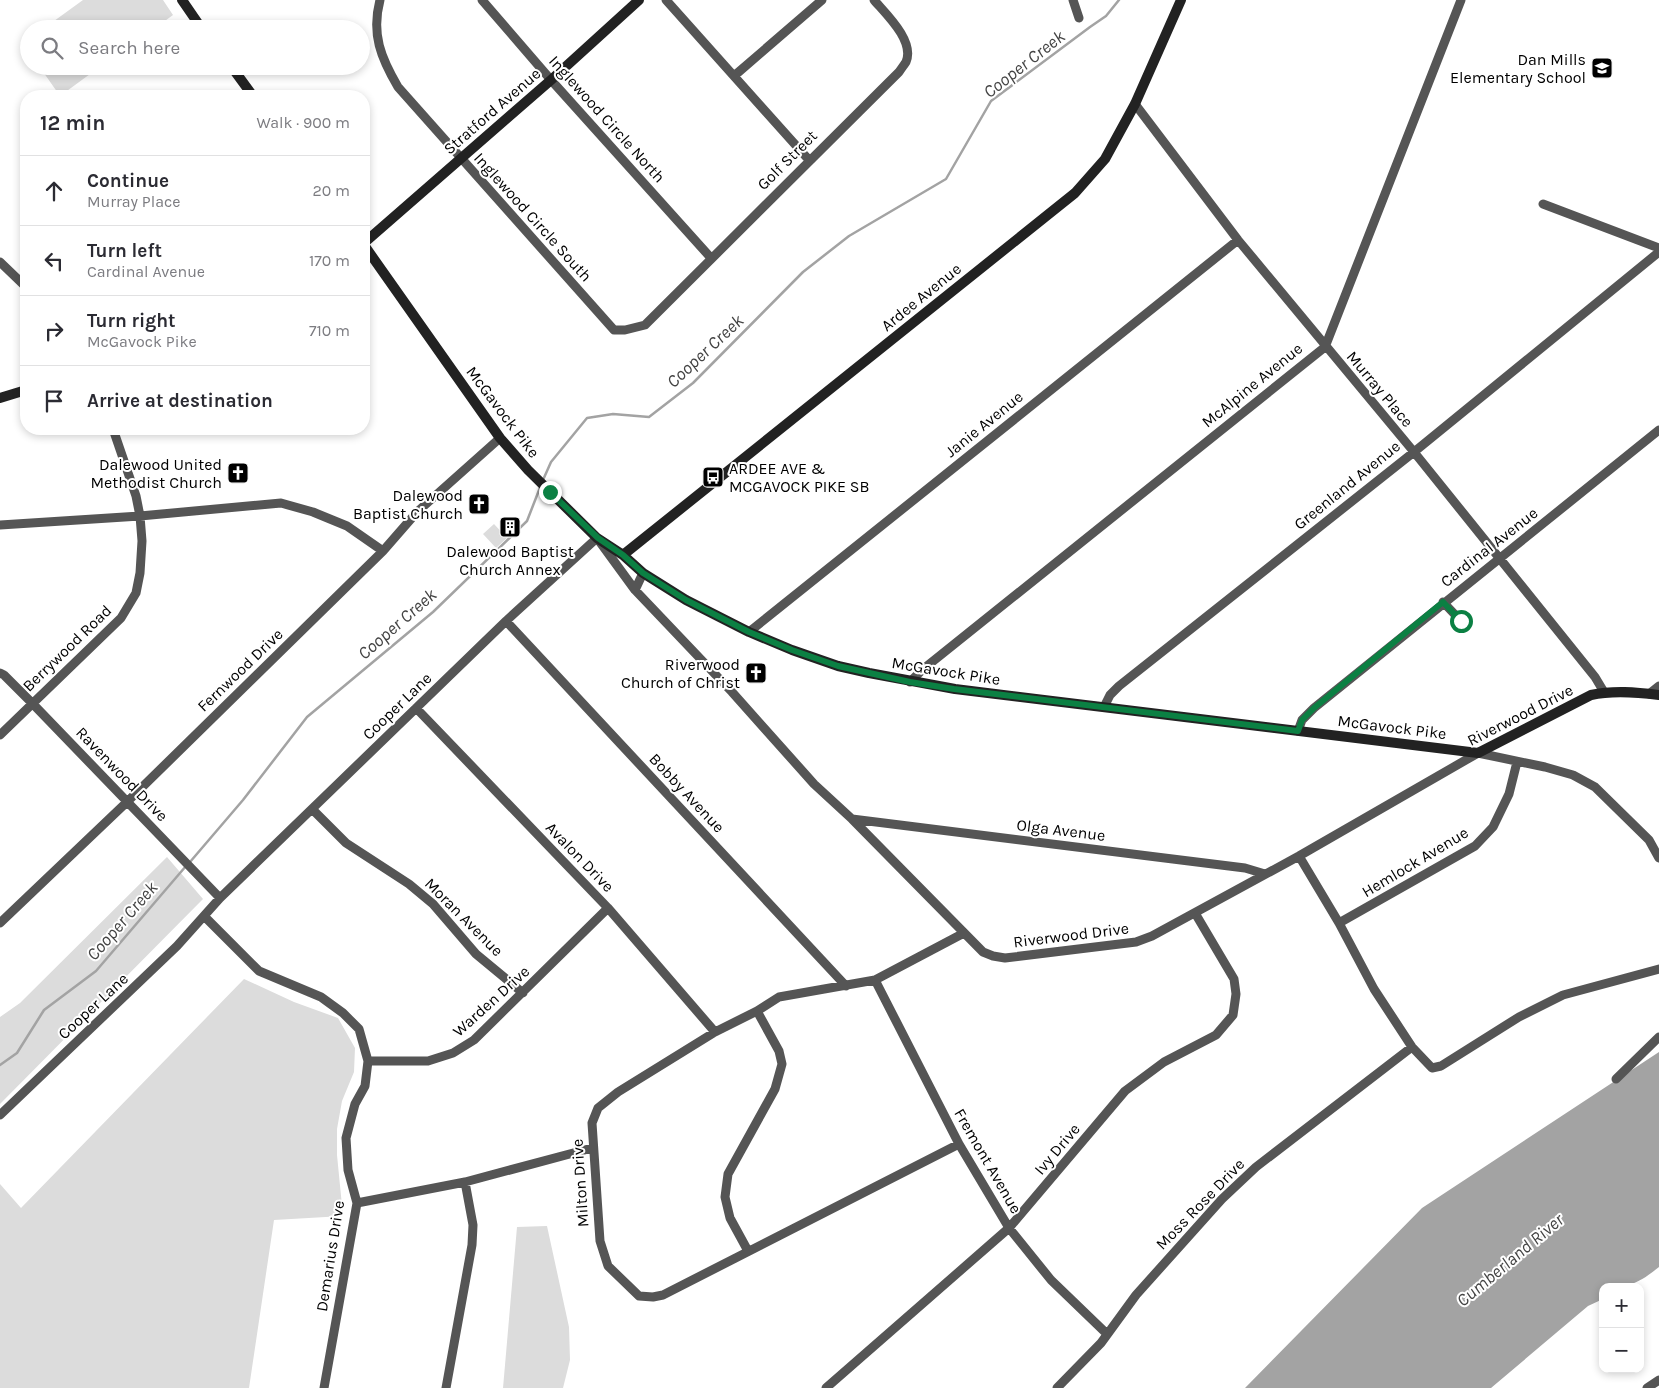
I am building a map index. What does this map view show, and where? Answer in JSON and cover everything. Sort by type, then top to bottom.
[{"type":"street","points":[[182,0],[196,20]]},
{"type":"street","name":"Inglewood Circle South","points":[[380,0],[376,27],[378,46],[384,64],[398,87],[614,330],[636,329]]},
{"type":"street","name":"Inglewood Circle North","points":[[482,0],[551,80],[711,258]]},
{"type":"street","name":"Stratford Avenue","points":[[370,239],[639,0]]},
{"type":"street","points":[[666,0],[809,160]]},
{"type":"street","points":[[734,76],[822,0]]},
{"type":"street","name":"Golf Street","points":[[636,329],[644,325],[899,72],[906,61],[905,43],[900,30],[874,0]]},
{"type":"street","points":[[1073,0],[1080,18]]},
{"type":"street","name":"Ardee Avenue","points":[[618,567],[623,555],[1074,193],[1105,159],[1135,104],[1182,0]]},
{"type":"street","name":"McAlpine Avenue","points":[[910,682],[922,670],[1112,516],[1325,346],[1461,0]]},
{"type":"street","points":[[238,75],[249,90]]},
{"type":"street","name":"Murray Place","points":[[1135,104],[1238,240],[1414,452],[1595,677],[1604,692]]},
{"type":"street","points":[[1543,204],[1659,248]]},
{"type":"street","name":"Janie Avenue","points":[[749,632],[1238,240]]},
{"type":"street","name":"Greenland Avenue","points":[[1104,707],[1110,695],[1119,686],[1414,452],[1659,252]]},
{"type":"street","name":"McGavock Pike","points":[[370,253],[500,438],[528,470],[598,538],[623,555],[643,573],[686,600],[749,632],[838,666],[910,682],[1478,753],[1545,767],[1573,775],[1595,786],[1649,840],[1659,858]]},
{"type":"street","points":[[0,262],[20,281]]},
{"type":"street","points":[[0,398],[20,392]]},
{"type":"street","name":"Cardinal Avenue","points":[[1298,731],[1302,720],[1314,708],[1443,602],[1659,430]]},
{"type":"street","name":"Berrywood Road","points":[[0,735],[121,618],[136,593],[140,573],[142,540],[140,516],[136,496],[115,435]]},
{"type":"street","name":"Fernwood Drive","points":[[0,923],[128,801],[383,551],[417,512],[500,438]]},
{"type":"street","points":[[0,525],[140,516],[281,503],[313,512],[347,526],[383,551]]},
{"type":"street","name":"Riverwood Drive","points":[[598,538],[635,590],[732,692],[814,784],[852,819],[983,952],[1005,958],[1136,942],[1152,936],[1299,856],[1478,753],[1591,695],[1604,692],[1654,695],[1659,686]]},
{"type":"street","name":"Cooper Lane","points":[[0,1115],[121,1001],[177,946],[220,898],[506,621],[598,538]]},
{"type":"street","points":[[635,590],[643,573]]},
{"type":"street","points":[[1443,602],[1461,621]]},
{"type":"street","name":"Bobby Avenue","points":[[506,621],[846,986]]},
{"type":"street","name":"Ravenwood Drive","points":[[0,673],[128,801],[220,898]]},
{"type":"street","name":"Avalon Drive","points":[[416,708],[608,908],[715,1032]]},
{"type":"street","name":"Hemlock Avenue","points":[[1339,923],[1475,846],[1493,827],[1509,794],[1517,762]]},
{"type":"street","name":"Moran Avenue","points":[[312,809],[346,843],[409,884],[433,904],[476,954],[523,993]]},
{"type":"street","name":"Olga Avenue","points":[[852,819],[1245,868],[1265,874]]},
{"type":"street","points":[[1299,856],[1339,923],[1374,989],[1412,1047],[1432,1068],[1441,1066],[1519,1017],[1564,995],[1659,968]]},
{"type":"street","name":"Warden Drive","points":[[368,1061],[428,1061],[453,1053],[474,1040],[608,908]]},
{"type":"street","name":"Ivy Drive","points":[[826,1388],[1009,1228],[1125,1091],[1164,1062],[1216,1035],[1233,1016],[1236,994],[1234,979],[1195,913]]},
{"type":"street","name":"Demarius Drive","points":[[204,916],[260,971],[321,997],[343,1013],[359,1029],[368,1061],[365,1086],[355,1104],[346,1138],[348,1170],[357,1203],[324,1388]]},
{"type":"street","name":"Milton Drive","points":[[959,1144],[663,1295],[653,1297],[639,1296],[608,1266],[600,1241],[592,1148],[592,1123],[598,1108],[618,1092],[715,1032],[757,1011],[779,997],[875,980],[964,933]]},
{"type":"street","name":"Fremont Avenue","points":[[875,980],[959,1144],[1009,1228],[1052,1280],[1107,1334]]},
{"type":"street","points":[[748,1251],[730,1218],[725,1197],[728,1174],[775,1089],[782,1064],[779,1051],[757,1011]]},
{"type":"street","points":[[1616,1079],[1659,1037]]},
{"type":"street","name":"Moss Rose Drive","points":[[1057,1388],[1101,1343],[1136,1294],[1222,1199],[1256,1167],[1412,1047]]},
{"type":"street","points":[[357,1203],[465,1182],[592,1148]]},
{"type":"street","points":[[446,1388],[472,1245],[472,1225],[465,1182]]},
{"type":"street","points":[[1647,1388],[1659,1380]]},
{"type":"shaded area","points":[[83,0],[163,0],[173,15],[166,20],[55,20]]},
{"type":"shaded area","points":[[45,75],[89,75],[68,90],[56,90]]},
{"type":"shaded area","points":[[494,524],[507,538],[496,548],[483,534]]},
{"type":"shaded area","points":[[167,857],[203,899],[0,1104],[0,1017],[20,1003]]},
{"type":"shaded area","points":[[244,979],[294,1002],[338,1018],[355,1048],[354,1072],[342,1101],[337,1129],[337,1155],[343,1216],[274,1220],[249,1388],[0,1388],[0,1184],[21,1208]]},
{"type":"shaded area","points":[[547,1226],[569,1327],[570,1360],[563,1388],[503,1388],[517,1227]]},
{"type":"water","name":"Cumberland River","points":[[1659,1052],[1659,1267],[1633,1283],[1599,1283],[1599,1301],[1588,1306],[1491,1388],[1245,1388],[1422,1208]]},
{"type":"waterway","name":"Cooper Creek","points":[[543,480],[551,462],[587,418],[613,414],[649,417],[693,383],[803,272],[849,236],[946,179],[991,101],[1106,16],[1119,0]]},
{"type":"waterway","name":"Cooper Creek","points":[[190,862],[243,800],[307,717],[433,612],[527,521],[541,485]]},
{"type":"waterway","name":"Cooper Creek","points":[[0,1065],[17,1053],[44,1010],[96,971],[186,866]]},
{"type":"place","name":"Dan Mills Elementary School","points":[[1602,68]]},
{"type":"place","name":"Dalewood United Methodist Church","points":[[238,473]]},
{"type":"place","name":"ARDEE AVE & MCGAVOCK PIKE SB","points":[[713,477]]},
{"type":"place","name":"Dalewood Baptist Church","points":[[479,504]]},
{"type":"place","name":"Dalewood Baptist Church Annex","points":[[510,527]]},
{"type":"place","name":"Riverwood Church of Christ","points":[[756,673]]},
{"type":"route","points":[[550,492],[598,538],[623,555],[643,573],[686,600],[749,632],[838,666],[910,682],[954,689],[1298,731],[1302,720],[1314,708],[1443,602],[1461,621]]}]
